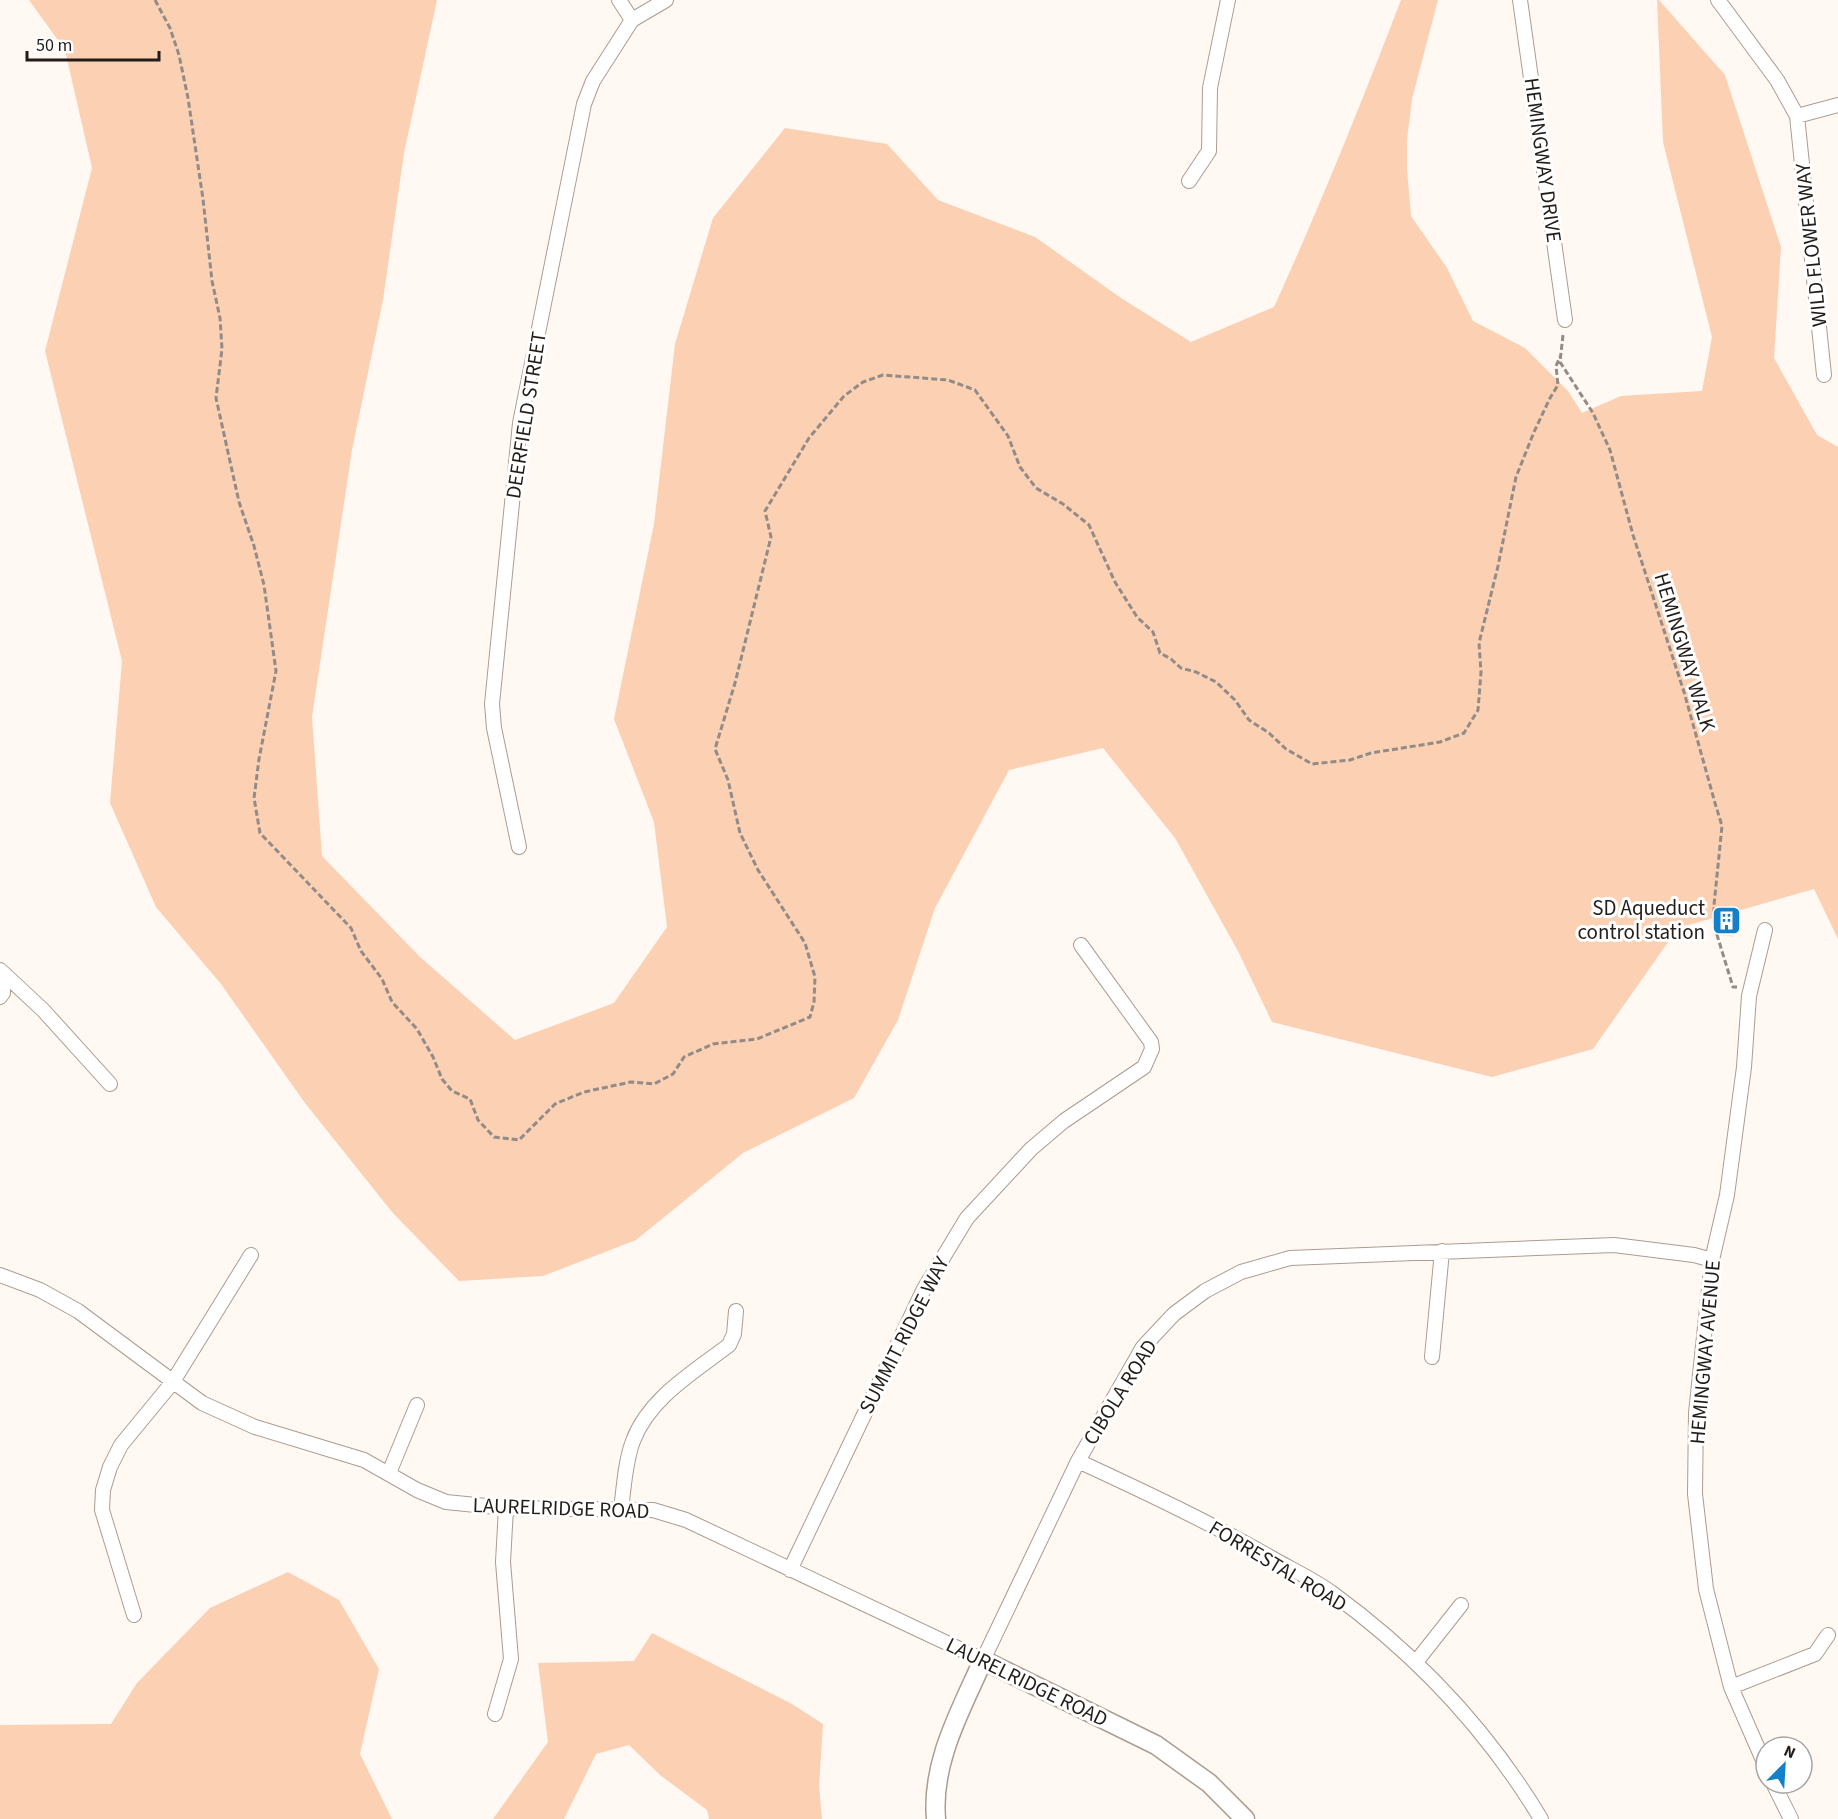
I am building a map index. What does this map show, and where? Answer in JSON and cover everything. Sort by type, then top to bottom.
[{"type":"street","points":[[619,0],[632,20],[666,0]]},
{"type":"street","points":[[1190,181],[1209,151],[1210,88],[1228,0]]},
{"type":"street","name":"HEMINGWAY DRIVE","points":[[1520,0],[1565,320]]},
{"type":"street","points":[[1718,0],[1777,80],[1797,116],[1838,105]]},
{"type":"street","name":"DEERFIELD STREET","points":[[519,847],[494,728],[492,704],[520,423],[584,104],[593,81],[632,20]]},
{"type":"street","name":"WILD FLOWER WAY","points":[[1797,116],[1824,375]]},
{"type":"street","name":"HEMINGWAY AVENUE","points":[[1754,1740],[1731,1687],[1706,1589],[1695,1494],[1696,1413],[1712,1260],[1727,1195],[1744,1067],[1751,990],[1765,930]]},
{"type":"street","name":"SUMMIT RIDGE WAY","points":[[790,1570],[924,1288],[967,1218],[1031,1149],[1064,1121],[1144,1067],[1152,1049],[1151,1042],[1081,945]]},
{"type":"street","points":[[0,970],[3,974],[3,993],[0,997]]},
{"type":"street","points":[[0,970],[42,1010],[110,1084]]},
{"type":"street","name":"CIBOLA ROAD","points":[[936,1819],[934,1797],[946,1743],[1078,1461],[1143,1347],[1174,1314],[1205,1291],[1240,1272],[1290,1258],[1614,1245],[1694,1255],[1712,1260]]},
{"type":"street","points":[[1432,1358],[1442,1251]]},
{"type":"street","points":[[134,1615],[102,1510],[110,1467],[121,1445],[172,1383],[251,1255]]},
{"type":"street","name":"LAURELRIDGE ROAD","points":[[0,1275],[40,1290],[78,1311],[172,1383],[202,1403],[255,1427],[364,1460],[417,1490],[447,1502],[506,1508],[653,1510],[686,1520],[983,1660],[1156,1745],[1209,1783],[1245,1819]]},
{"type":"street","points":[[621,1509],[632,1443],[642,1421],[663,1397],[729,1345],[734,1334],[736,1311]]},
{"type":"street","points":[[389,1473],[417,1405]]},
{"type":"street","name":"FORRESTAL ROAD","points":[[1078,1461],[1239,1540],[1331,1592],[1416,1662],[1478,1727],[1541,1819]]},
{"type":"street","points":[[495,1714],[511,1659],[503,1562],[506,1508]]},
{"type":"street","points":[[1416,1662],[1461,1605]]},
{"type":"street","points":[[1731,1687],[1815,1654],[1828,1635]]},
{"type":"street","points":[[1779,1795],[1791,1819]]},
{"type":"path","points":[[155,0],[171,28],[188,98],[212,281],[220,318],[222,349],[216,398],[239,502],[264,585],[276,671],[254,798],[260,833],[351,928],[361,951],[382,979],[392,1002],[417,1029],[442,1079],[452,1091],[470,1099],[478,1120],[494,1137],[519,1140],[555,1104],[584,1092],[631,1082],[654,1084],[673,1074],[684,1057],[713,1044],[757,1039],[810,1017],[814,1002],[815,977],[805,943],[758,870],[740,833],[728,780],[715,749],[735,683],[771,537],[765,511],[808,438],[844,396],[863,382],[883,375],[927,377],[948,380],[975,390],[1008,436],[1020,467],[1036,488],[1063,504],[1089,525],[1115,582],[1137,616],[1154,632],[1160,653],[1181,668],[1196,672],[1216,682],[1235,700],[1249,720],[1312,764],[1350,760],[1371,753],[1440,742],[1464,733],[1478,710],[1481,672],[1479,643],[1516,477],[1534,432],[1558,385],[1556,366],[1561,355]]},
{"type":"path","name":"HEMINGWAY WALK","points":[[1565,320],[1560,362],[1593,413],[1610,450],[1633,535],[1684,692],[1722,826],[1714,925],[1733,987],[1751,990]]},
{"type":"shaded area","points":[[29,0],[437,0],[404,153],[383,300],[352,450],[312,717],[322,856],[420,957],[515,1040],[614,1003],[667,927],[654,822],[614,719],[654,524],[675,344],[713,218],[785,128],[887,144],[938,200],[1035,237],[1121,298],[1191,342],[1274,307],[1340,155],[1401,0],[1438,0],[1412,99],[1407,139],[1411,216],[1447,268],[1473,321],[1525,348],[1568,391],[1582,413],[1621,396],[1702,391],[1712,337],[1663,142],[1657,0],[1659,0],[1725,75],[1781,247],[1774,358],[1817,435],[1838,447],[1838,939],[1814,889],[1678,928],[1593,1049],[1492,1077],[1272,1022],[1238,951],[1175,838],[1103,748],[1009,770],[935,908],[898,1020],[854,1098],[743,1153],[636,1240],[543,1276],[459,1281],[392,1212],[305,1103],[221,984],[156,907],[110,803],[122,661],[45,351],[92,168],[65,50]]},
{"type":"shaded area","points":[[1715,908],[1739,915],[1738,932],[1733,937],[1721,935],[1715,927]]},
{"type":"shaded area","points":[[288,1572],[339,1600],[379,1669],[360,1754],[392,1819],[0,1819],[0,1725],[111,1724],[137,1683],[210,1608]]},
{"type":"shaded area","points":[[652,1633],[792,1704],[823,1724],[819,1786],[822,1819],[709,1819],[707,1810],[660,1775],[629,1745],[596,1754],[564,1819],[493,1819],[548,1742],[538,1663],[634,1661]]},
{"type":"place","name":"SD Aqueduct control station","points":[[1726,920]]}]
